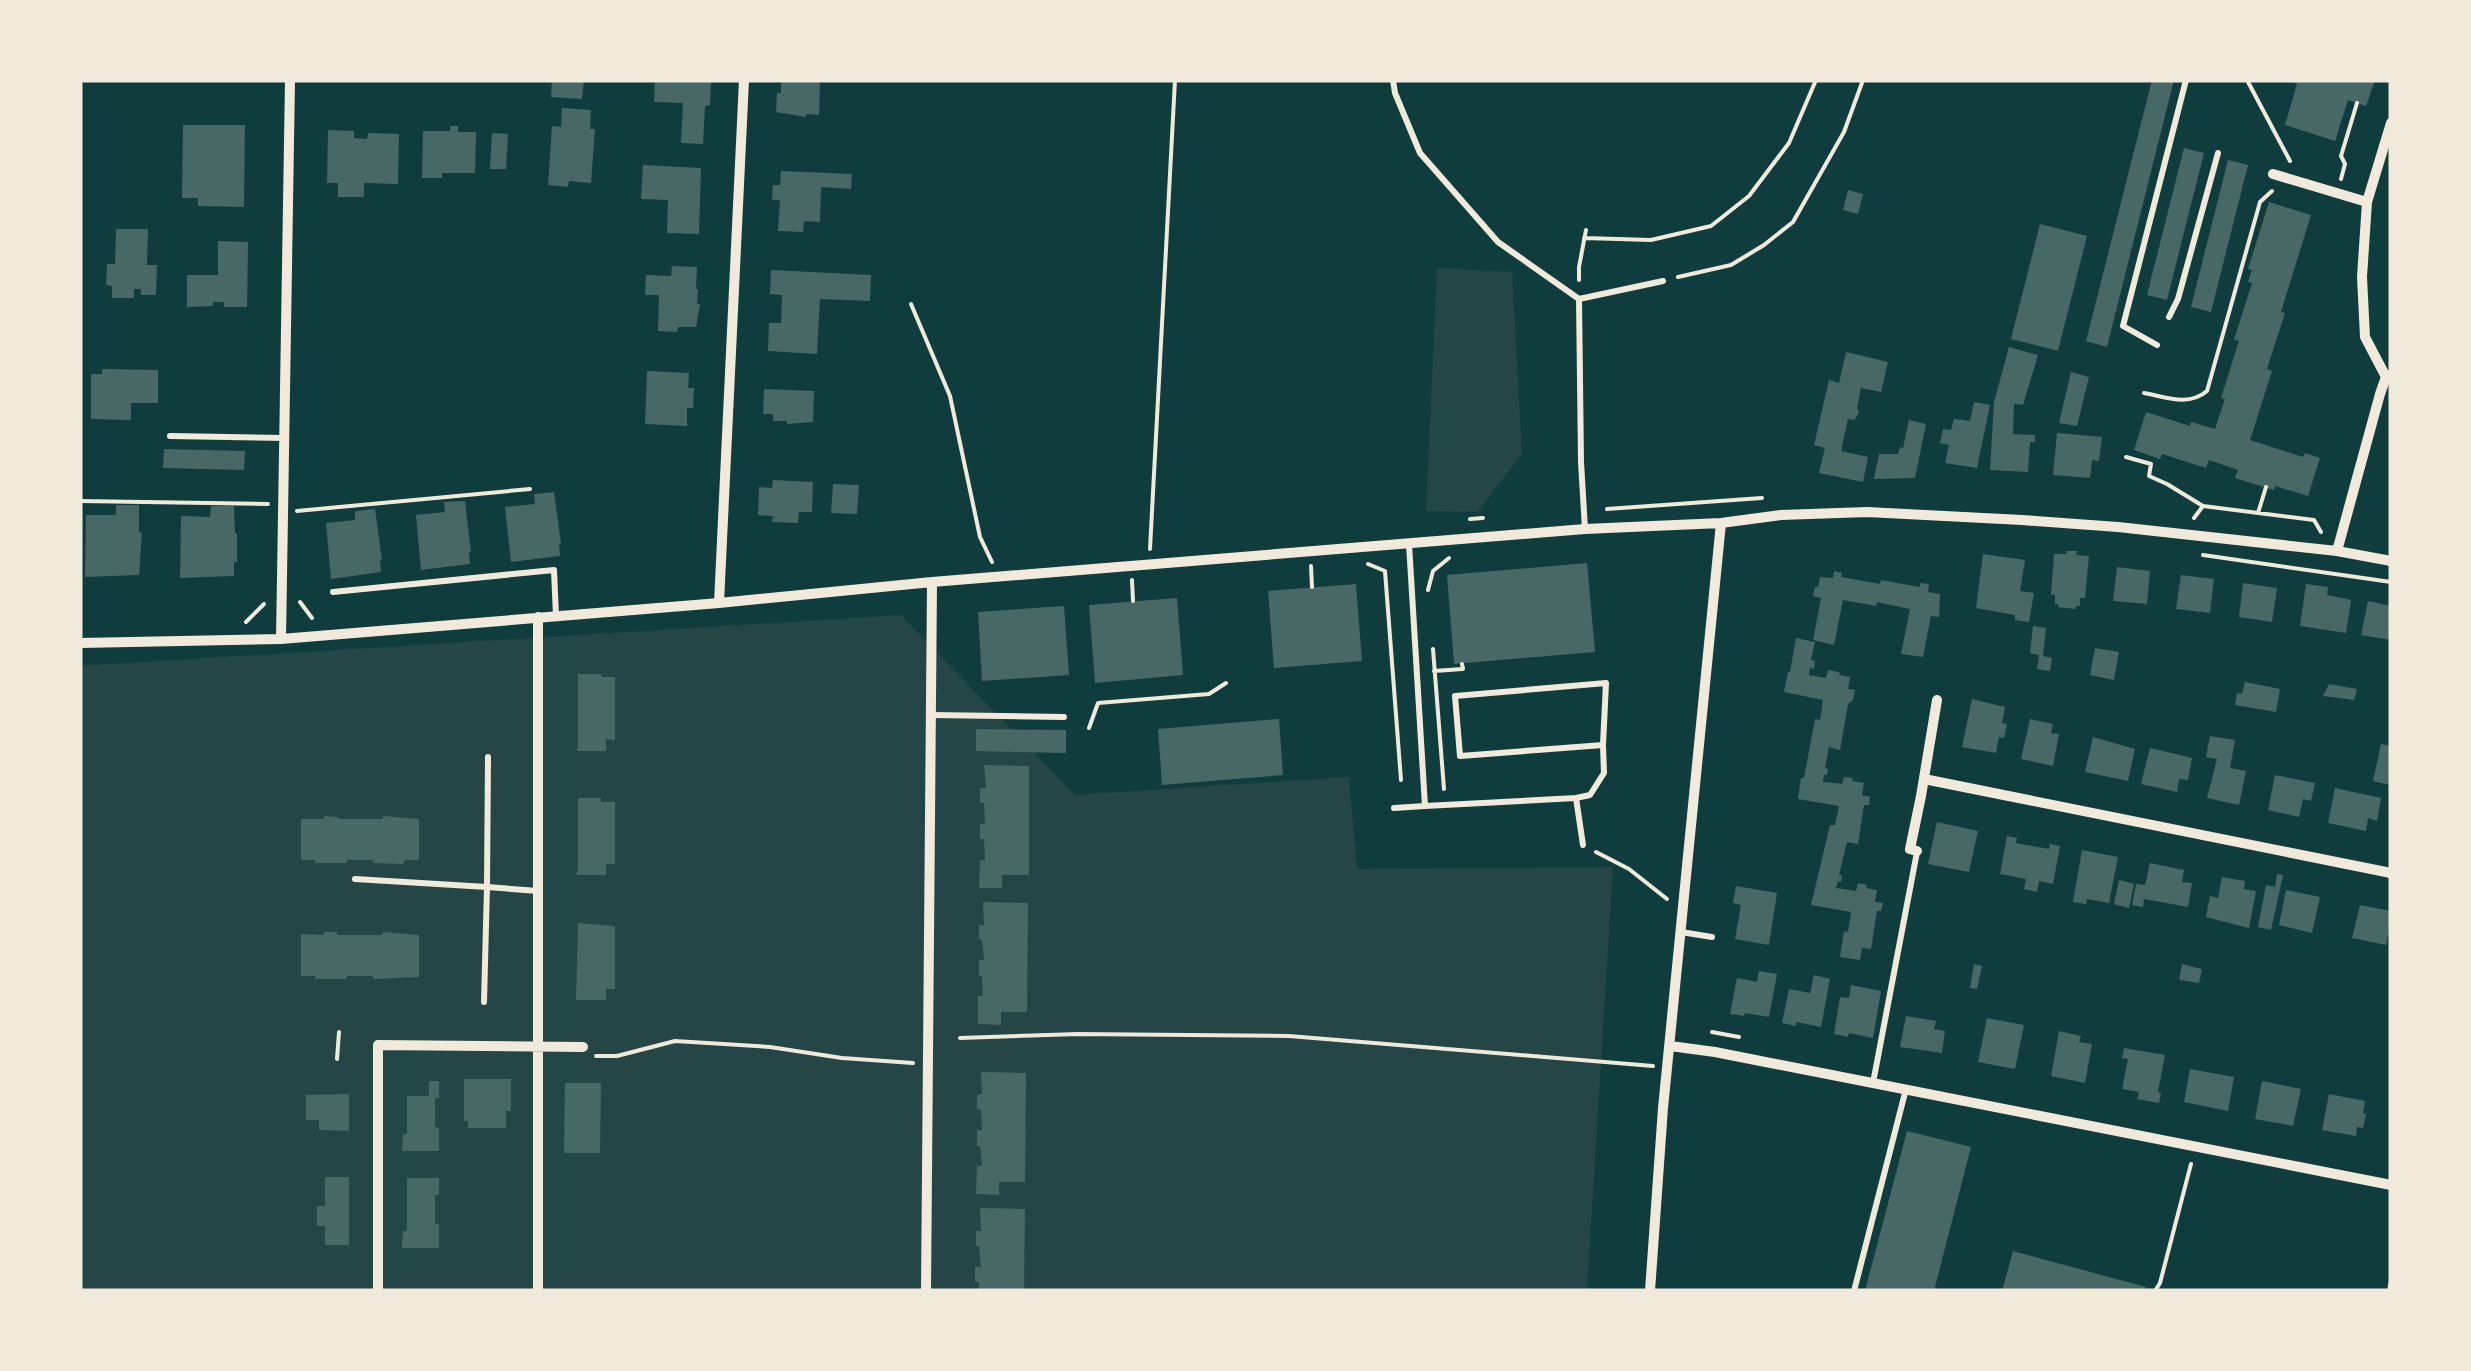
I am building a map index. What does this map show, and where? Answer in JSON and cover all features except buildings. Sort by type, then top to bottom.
[{"type":"street","points":[[281,639],[290,80]]},
{"type":"street","points":[[719,602],[744,80]]},
{"type":"street","points":[[2337,551],[2389,376],[2365,337],[2362,277],[2367,202],[2391,123]]},
{"type":"street","points":[[2275,175],[2367,202]]},
{"type":"street","points":[[80,643],[281,639],[1465,538],[1722,523],[1782,514],[1947,515],[2118,527],[2337,551],[2391,561]]},
{"type":"street","points":[[1650,1291],[1722,523]]},
{"type":"street","points":[[926,1291],[932,582]]},
{"type":"street","points":[[538,618],[538,1291]]},
{"type":"street","points":[[1917,850],[1910,849],[1937,700]]},
{"type":"street","points":[[1924,778],[2391,873]]},
{"type":"street","points":[[378,1291],[378,1045],[538,1046],[583,1051]]},
{"type":"street","points":[[1670,1046],[2391,1185]]},
{"type":"lane","points":[[1393,80],[1420,153],[1498,242],[1579,299],[1663,281]]},
{"type":"lane","points":[[2157,344],[2123,326],[2186,80]]},
{"type":"lane","points":[[2169,317],[2178,299],[2218,152]]},
{"type":"lane","points":[[1579,299],[1585,529]]},
{"type":"lane","points":[[170,436],[284,438]]},
{"type":"lane","points":[[1409,543],[1425,806]]},
{"type":"lane","points":[[333,592],[554,570],[556,616]]},
{"type":"lane","points":[[1394,808],[1576,798],[1590,795],[1604,773],[1606,683],[1454,696],[1460,756],[1602,745]]},
{"type":"lane","points":[[931,716],[1064,717]]},
{"type":"lane","points":[[484,1002],[488,756]]},
{"type":"lane","points":[[1576,798],[1582,845]]},
{"type":"lane","points":[[1874,1083],[1917,850]]},
{"type":"lane","points":[[355,878],[538,891]]},
{"type":"lane","points":[[1681,932],[1712,936]]},
{"type":"lane","points":[[1854,1291],[1906,1089]]},
{"type":"path","points":[[1150,549],[1175,80]]},
{"type":"path","points":[[1584,238],[1651,240],[1711,226],[1748,196],[1788,143],[1816,80]]},
{"type":"path","points":[[1663,281],[1731,265],[1793,222],[1844,132],[1863,80]]},
{"type":"path","points":[[2247,80],[2302,183]]},
{"type":"path","points":[[2337,193],[2346,164],[2340,156],[2357,103]]},
{"type":"path","points":[[2144,393],[2182,401],[2200,398],[2208,391],[2260,202],[2271,193],[2275,175]]},
{"type":"path","points":[[1579,266],[1586,230]]},
{"type":"path","points":[[911,304],[950,396],[980,536],[993,563],[994,576]]},
{"type":"path","points":[[2126,457],[2151,464],[2150,476],[2204,506],[2314,520],[2323,536],[2339,538]]},
{"type":"path","points":[[2258,513],[2266,487]]},
{"type":"path","points":[[80,501],[283,508],[530,489]]},
{"type":"path","points":[[1584,511],[1717,501]]},
{"type":"path","points":[[2192,520],[2204,506]]},
{"type":"path","points":[[1429,605],[1433,572],[1445,559],[1466,553],[1464,520]]},
{"type":"path","points":[[2190,554],[2391,582]]},
{"type":"path","points":[[1364,563],[1385,571],[1402,780]]},
{"type":"path","points":[[242,625],[256,615]]},
{"type":"path","points":[[1432,638],[1445,804]]},
{"type":"path","points":[[1434,671],[1462,669],[1462,664]]},
{"type":"path","points":[[1088,728],[1098,703],[1209,694],[1226,683]]},
{"type":"path","points":[[1582,845],[1629,870],[1683,911]]},
{"type":"path","points":[[338,1059],[339,1032]]},
{"type":"path","points":[[960,1038],[1078,1034],[1289,1036],[1668,1067]]},
{"type":"path","points":[[583,1051],[617,1056],[675,1041],[928,1064]]},
{"type":"path","points":[[2156,1291],[2192,1159]]},
{"type":"path","points":[[2389,1291],[2391,1281]]},
{"type":"shaded area","points":[[1437,268],[1512,272],[1522,454],[1477,512],[1426,511]]},
{"type":"shaded area","points":[[901,615],[1075,795],[1349,777],[1357,869],[1613,867],[1587,1291],[80,1291],[80,666]]}]
